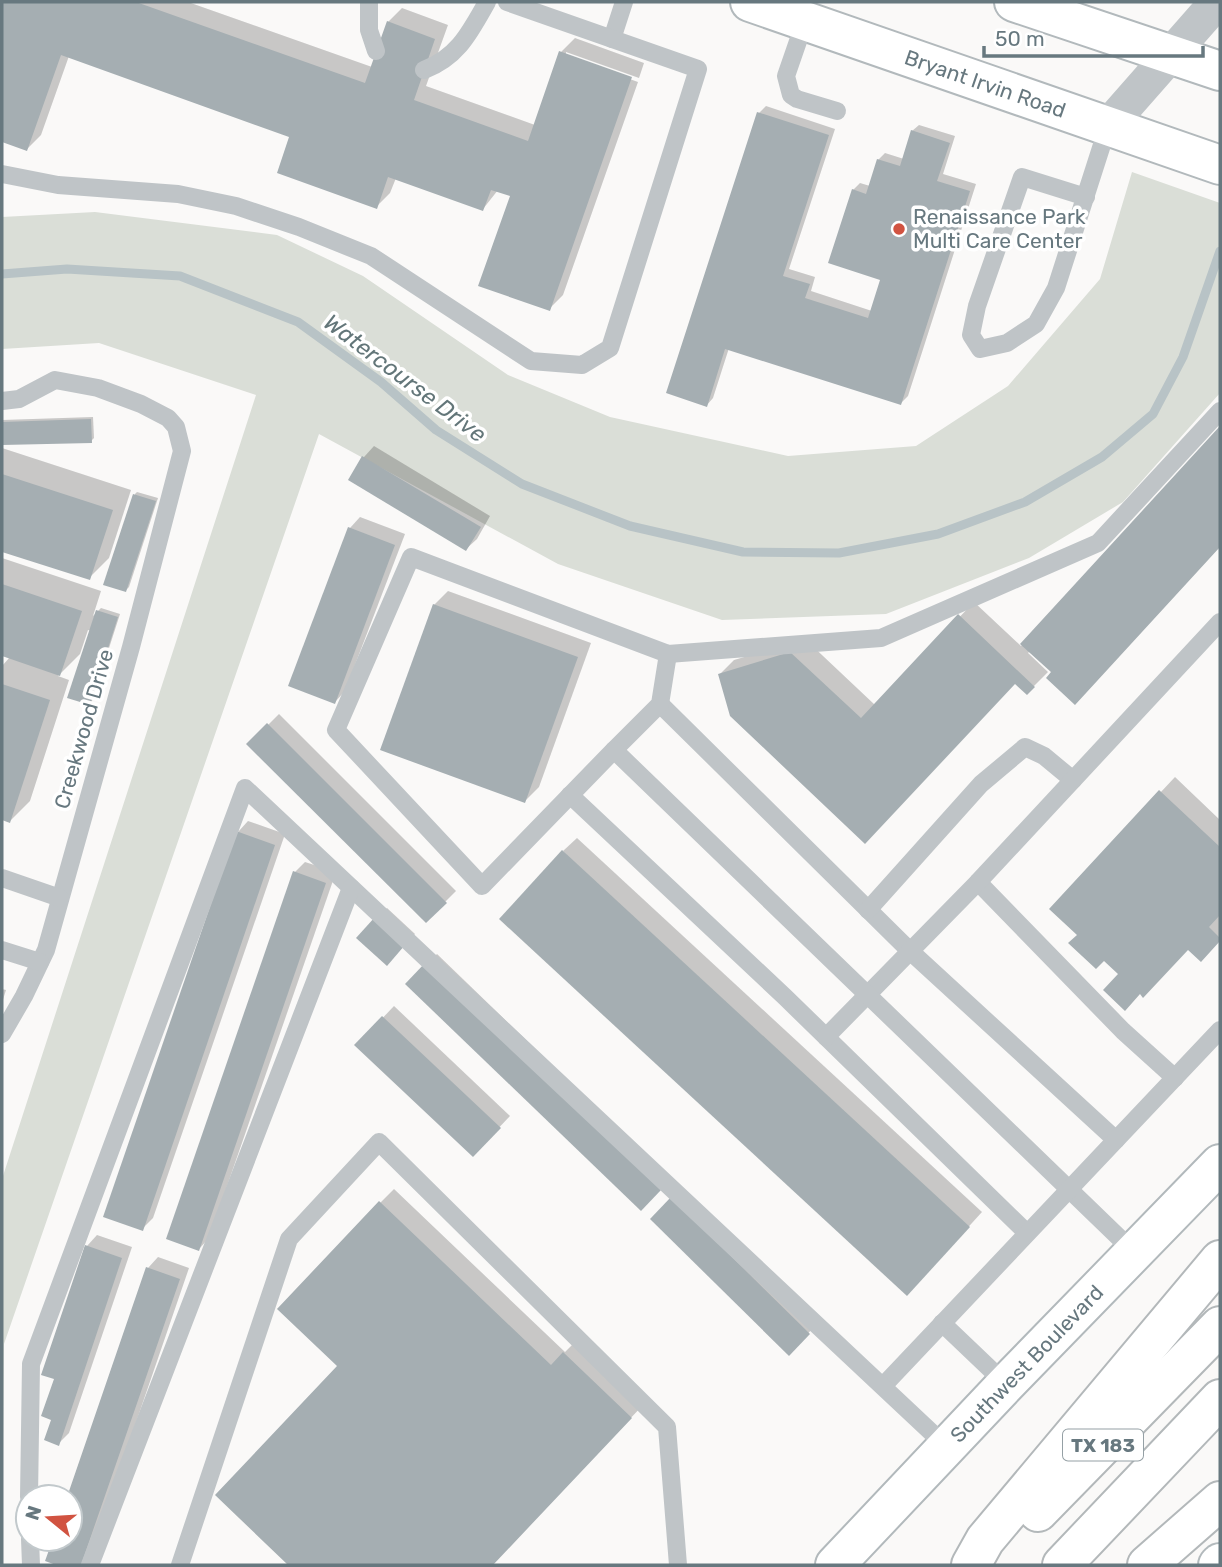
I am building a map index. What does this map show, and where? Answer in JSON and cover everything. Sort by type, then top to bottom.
[{"type":"main road","name":"Bryant Irvin Road","points":[[750,2],[1208,161]]},
{"type":"main road","points":[[1014,2],[1220,71]]},
{"type":"main road","name":"Southwest Boulevard","points":[[835,1565],[1220,1164]]},
{"type":"main road","points":[[971,1565],[985,1539],[1220,1261]]},
{"type":"main road","name":"TX 183","points":[[986,1565],[1220,1326]]},
{"type":"main road","name":"TX 183","points":[[1062,1565],[1220,1399]]},
{"type":"main road","points":[[1147,1565],[1220,1501]]},
{"type":"street","points":[[1108,126],[1217,2]]},
{"type":"lane","points":[[369,2],[369,30],[376,51]]},
{"type":"lane","points":[[424,70],[441,64],[454,54],[473,28],[487,2]]},
{"type":"lane","points":[[2,174],[58,185],[178,194],[236,206],[299,227],[371,256],[531,361],[582,365],[610,348],[698,69],[507,2]]},
{"type":"lane","points":[[612,38],[624,2]]},
{"type":"lane","points":[[805,21],[786,76],[792,95],[837,111]]},
{"type":"lane","points":[[1086,197],[1022,177],[977,306],[971,335],[980,349],[1007,343],[1036,324],[1056,288],[1086,197],[1108,126]]},
{"type":"lane","name":"Creekwood Drive","points":[[2,401],[19,399],[55,380],[98,388],[141,404],[168,418],[176,427],[181,451],[131,647],[46,950],[2,1034]]},
{"type":"lane","points":[[668,654],[660,705],[482,886],[336,730],[411,557],[668,654],[881,638],[1098,543],[1220,411]]},
{"type":"lane","points":[[826,1037],[978,882],[1220,622]]},
{"type":"lane","points":[[660,705],[910,951],[1116,1140]]},
{"type":"lane","points":[[868,910],[981,784],[1025,747],[1044,756],[1073,780]]},
{"type":"lane","points":[[614,750],[1135,1253]]},
{"type":"lane","points":[[29,1483],[31,1364],[245,788],[947,1447]]},
{"type":"lane","points":[[570,795],[826,1037],[1027,1233]]},
{"type":"lane","points":[[2,878],[60,898]]},
{"type":"lane","points":[[978,882],[1123,1031],[1175,1077]]},
{"type":"lane","points":[[90,1565],[351,888]]},
{"type":"lane","points":[[2,950],[40,962]]},
{"type":"lane","points":[[883,1386],[1220,1030]]},
{"type":"lane","points":[[180,1565],[289,1239],[379,1142],[667,1427],[678,1565]]},
{"type":"lane","points":[[942,1323],[1006,1384]]},
{"type":"shaded area","points":[[1132,172],[1220,203],[1220,393],[1123,502],[1029,558],[886,614],[722,620],[558,564],[319,434],[4,1344],[2,1565],[2,1179],[256,395],[99,343],[2,349],[2,217],[95,212],[277,235],[363,276],[508,375],[610,417],[788,456],[916,446],[1008,386],[1100,279]]},
{"type":"building","points":[[2,2],[136,2],[365,83],[387,21],[435,39],[414,100],[528,141],[559,51],[632,77],[550,311],[478,286],[510,196],[491,190],[483,211],[388,177],[377,209],[277,173],[289,137],[61,55],[27,151],[2,142]]},
{"type":"building","name":"Renaissance Park Multi Care Center","points":[[757,112],[829,135],[783,276],[810,284],[805,298],[868,318],[880,280],[828,263],[852,189],[866,194],[877,159],[900,166],[911,130],[950,143],[937,181],[970,191],[901,405],[725,349],[707,407],[666,393]]},
{"type":"building","points":[[91,419],[92,443],[2,445],[2,422]]},
{"type":"building","points":[[1220,426],[1220,547],[1075,705],[1046,678],[1051,672],[1020,644]]},
{"type":"building","points":[[362,456],[481,527],[466,551],[348,480]]},
{"type":"building","points":[[2,474],[113,510],[90,580],[2,552]]},
{"type":"building","points":[[133,494],[156,501],[126,592],[103,585]]},
{"type":"building","points":[[348,527],[395,545],[335,704],[288,686]]},
{"type":"building","points":[[2,584],[82,611],[60,676],[2,656]]},
{"type":"building","points":[[433,604],[578,657],[525,803],[380,750]]},
{"type":"building","points":[[96,610],[118,617],[90,705],[67,698]]},
{"type":"building","points":[[958,614],[1035,687],[1027,695],[1015,684],[865,844],[730,716],[718,674],[790,652],[861,718]]},
{"type":"building","points":[[2,684],[50,700],[10,823],[2,820]]},
{"type":"building","points":[[267,723],[447,903],[426,923],[246,744]]},
{"type":"building","points":[[1159,790],[1220,847],[1220,915],[1209,927],[1220,941],[1201,962],[1188,950],[1143,998],[1140,994],[1125,1011],[1103,990],[1118,974],[1104,961],[1096,969],[1068,943],[1077,935],[1049,909]]},
{"type":"building","points":[[236,831],[275,845],[143,1231],[103,1217]]},
{"type":"building","points":[[562,850],[970,1227],[907,1296],[499,919]]},
{"type":"building","points":[[293,871],[326,883],[199,1251],[166,1239]]},
{"type":"building","points":[[375,917],[405,945],[387,966],[356,938]]},
{"type":"building","points":[[425,963],[661,1190],[641,1211],[405,984]]},
{"type":"building","points":[[382,1016],[501,1128],[473,1157],[354,1045]]},
{"type":"building","points":[[671,1197],[810,1334],[789,1356],[650,1219]]},
{"type":"building","points":[[379,1201],[551,1365],[563,1352],[632,1418],[493,1565],[288,1565],[215,1495],[337,1366],[277,1309]]},
{"type":"building","points":[[85,1245],[122,1258],[59,1446],[44,1440],[51,1420],[41,1416],[54,1379],[41,1375]]},
{"type":"building","points":[[146,1267],[180,1279],[81,1565],[56,1565],[45,1561],[48,1553],[84,1553],[84,1483],[72,1483]]},
{"type":"waterway","name":"Watercourse Drive","points":[[2,274],[67,269],[180,276],[298,322],[381,382],[436,430],[522,484],[630,526],[743,552],[839,553],[938,534],[1025,502],[1102,457],[1153,414],[1183,357],[1220,251]]},
{"type":"place","name":"Renaissance Park Multi Care Center","points":[[899,229]]}]
